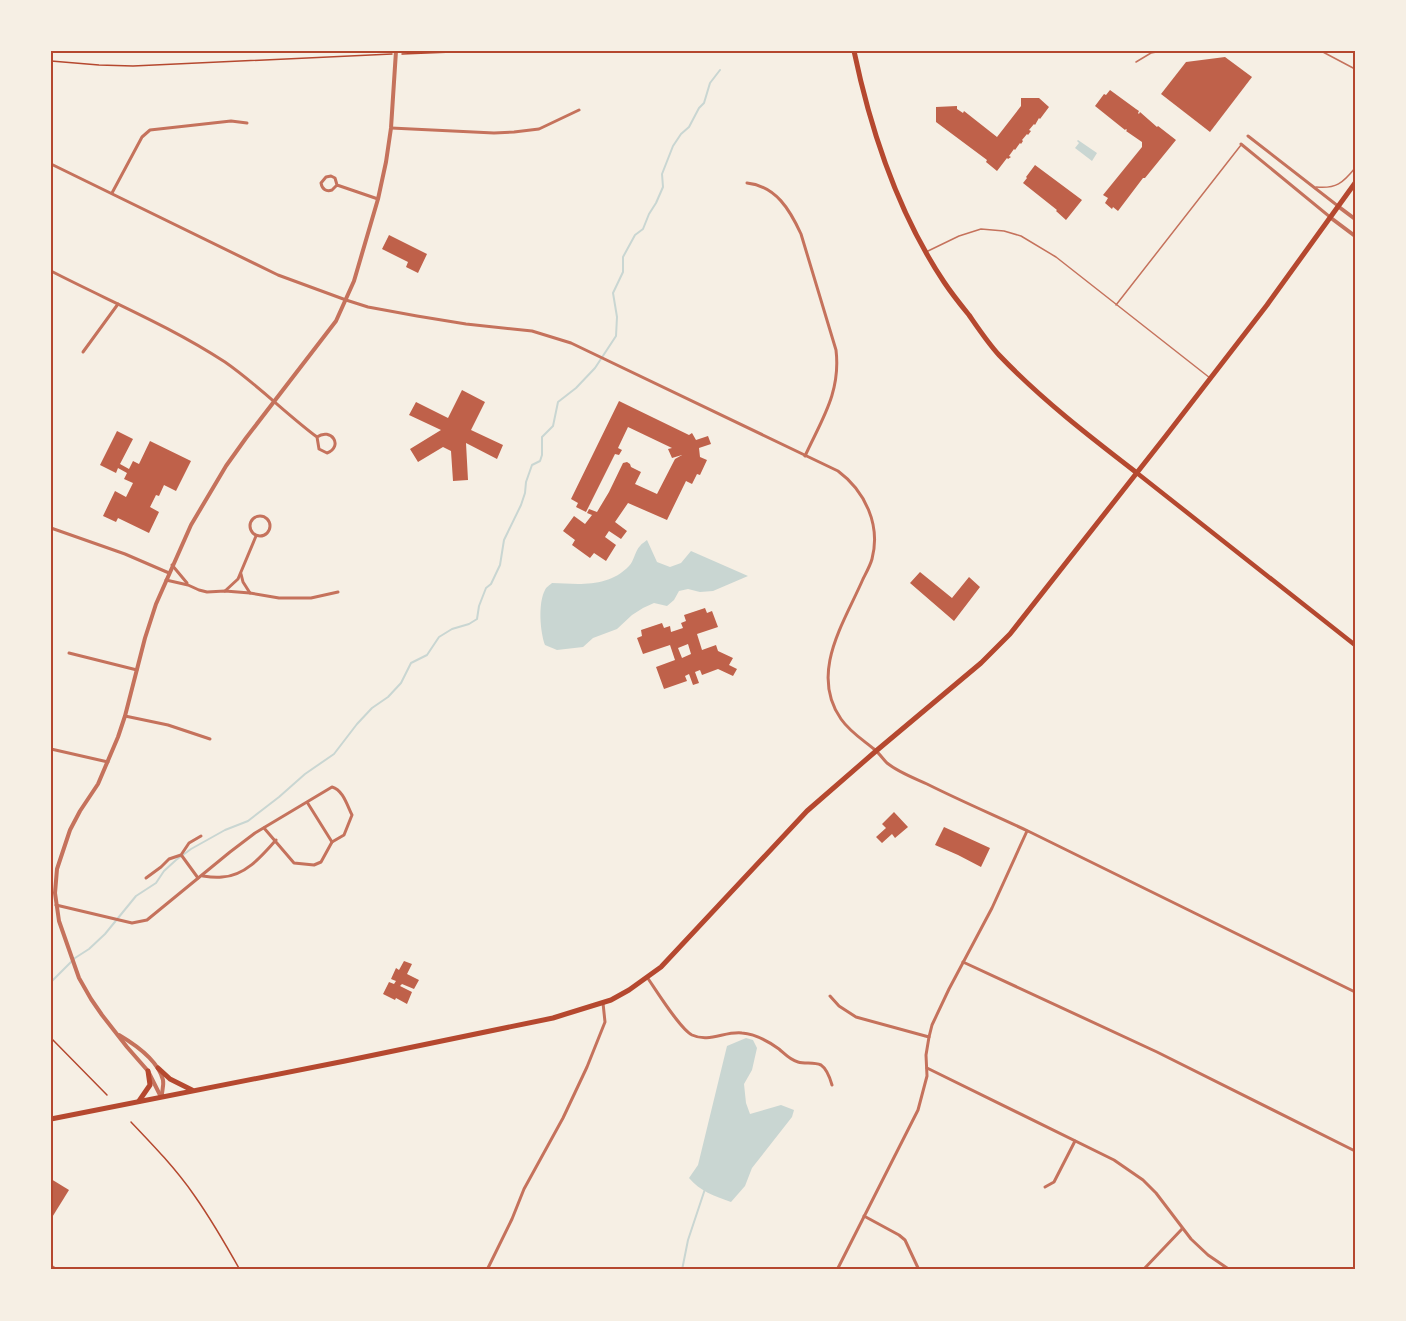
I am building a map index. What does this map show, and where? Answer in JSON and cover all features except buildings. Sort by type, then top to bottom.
[{"type":"main road","points":[[854,51],[880,151],[914,231],[944,282],[998,353],[1058,411],[1355,645]]},
{"type":"main road","points":[[51,1119],[553,1018],[603,1003],[629,990],[661,967],[803,815],[981,663],[1010,634],[1267,305],[1355,183]]},
{"type":"main road","points":[[158,1068],[170,1078],[194,1091]]},
{"type":"main road","points":[[139,1101],[150,1085],[148,1071]]},
{"type":"street","points":[[161,1097],[148,1071],[91,999],[79,978],[63,935],[53,878],[70,830],[98,784],[108,762],[125,716],[156,604],[191,525],[213,485],[246,438],[336,321],[354,281],[378,199],[391,128],[396,51]]},
{"type":"street","points":[[391,128],[514,132],[539,129],[579,110]]},
{"type":"street","points":[[112,193],[141,137],[150,130],[231,121],[247,123]]},
{"type":"street","points":[[1248,136],[1355,219]]},
{"type":"street","points":[[1241,144],[1355,236]]},
{"type":"street","points":[[51,164],[278,274],[346,300],[368,307],[417,316],[532,331],[580,347],[838,471],[854,485],[864,499],[871,518],[874,542],[872,559],[839,631],[827,671],[828,687],[841,720],[888,764],[906,774],[1355,992]]},
{"type":"street","points":[[331,176],[335,178],[337,185],[334,189],[327,191],[321,183],[326,177],[331,176]]},
{"type":"street","points":[[747,183],[759,185],[771,192],[794,218],[801,234],[836,350],[835,386],[805,456]]},
{"type":"street","points":[[337,185],[378,199]]},
{"type":"street","points":[[51,271],[201,347],[226,363],[317,437]]},
{"type":"street","points":[[83,352],[118,304]]},
{"type":"street","points":[[326,434],[334,438],[336,443],[331,452],[327,453],[319,449],[317,437],[326,434]]},
{"type":"street","points":[[262,516],[270,523],[270,530],[266,535],[256,536],[250,529],[250,522],[255,517],[262,516]]},
{"type":"street","points":[[51,528],[125,554],[169,573]]},
{"type":"street","points":[[225,591],[238,579],[256,536]]},
{"type":"street","points":[[172,565],[188,585]]},
{"type":"street","points":[[241,573],[243,582],[250,593]]},
{"type":"street","points":[[166,580],[207,592],[250,593],[279,598],[311,598],[338,592]]},
{"type":"street","points":[[69,653],[137,670]]},
{"type":"street","points":[[125,716],[168,724],[210,739]]},
{"type":"street","points":[[51,749],[108,762]]},
{"type":"street","points":[[56,905],[140,923],[152,917],[230,852],[264,828],[332,787],[337,788],[340,792],[352,815],[344,836],[332,842],[321,862],[314,865],[294,863],[264,828]]},
{"type":"street","points":[[307,802],[332,842]]},
{"type":"street","points":[[837,1270],[918,1110],[927,1076],[926,1055],[932,1025],[992,908],[1027,831]]},
{"type":"street","points":[[146,878],[169,858],[181,855],[189,843],[201,836]]},
{"type":"street","points":[[181,855],[200,877],[224,877],[253,864],[276,840]]},
{"type":"street","points":[[963,962],[1157,1052],[1355,1151]]},
{"type":"street","points":[[646,977],[684,1028],[693,1035],[706,1038],[741,1033],[762,1038],[797,1062],[820,1065],[827,1072],[832,1084]]},
{"type":"street","points":[[830,996],[839,1006],[856,1017],[928,1037]]},
{"type":"street","points":[[487,1270],[524,1189],[563,1118],[587,1066],[605,1022],[603,1003]]},
{"type":"street","points":[[118,1035],[132,1042],[158,1068],[164,1083],[161,1097]]},
{"type":"street","points":[[926,1068],[1114,1160],[1143,1180],[1200,1248],[1230,1270]]},
{"type":"street","points":[[1045,1186],[1054,1182],[1076,1141]]},
{"type":"street","points":[[864,1216],[905,1240],[919,1270]]},
{"type":"street","points":[[1143,1270],[1182,1228]]},
{"type":"street","points":[[51,1266],[57,1270]]},
{"type":"lane","points":[[1136,62],[1151,53],[1162,51]]},
{"type":"lane","points":[[1321,51],[1355,69]]},
{"type":"lane","points":[[1116,305],[1241,144]]},
{"type":"lane","points":[[1312,187],[1328,188],[1342,183],[1355,168]]},
{"type":"lane","points":[[926,252],[959,236],[981,229],[1004,231],[1021,236],[1046,251],[1210,378]]},
{"type":"path","points":[[402,54],[477,51]]},
{"type":"path","points":[[51,62],[133,66],[391,54]]},
{"type":"path","points":[[51,1038],[107,1095]]},
{"type":"path","points":[[131,1122],[193,1194],[218,1231],[240,1270]]},
{"type":"shaded area","points":[[1078,140],[1097,153],[1092,161],[1075,148],[1079,143]]},
{"type":"shaded area","points":[[647,540],[657,562],[670,567],[681,563],[691,551],[748,576],[713,591],[700,592],[688,589],[679,591],[667,606],[654,603],[643,608],[617,629],[593,638],[583,647],[557,650],[545,645],[541,609],[547,587],[552,583],[593,583],[612,578],[629,566],[638,548]]},
{"type":"shaded area","points":[[746,1038],[753,1040],[757,1048],[752,1070],[744,1084],[750,1114],[781,1105],[794,1110],[792,1117],[752,1168],[745,1186],[731,1202],[703,1190],[689,1178],[698,1165],[727,1046]]},
{"type":"waterway","points":[[51,982],[75,958],[105,934],[136,896],[156,883],[164,871],[176,860],[225,830],[248,821],[305,774],[334,754],[372,708],[388,697],[401,683],[411,663],[427,655],[439,637],[477,619],[486,588],[491,584],[500,565],[504,540],[521,505],[532,465],[540,461],[542,437],[553,426],[558,402],[576,388],[595,368],[616,336],[617,317],[613,293],[623,272],[623,257],[635,235],[643,229],[656,203],[663,187],[662,174],[673,146],[689,127],[704,103],[710,83],[720,70]]},
{"type":"waterway","points":[[682,1270],[688,1240],[705,1189]]}]
